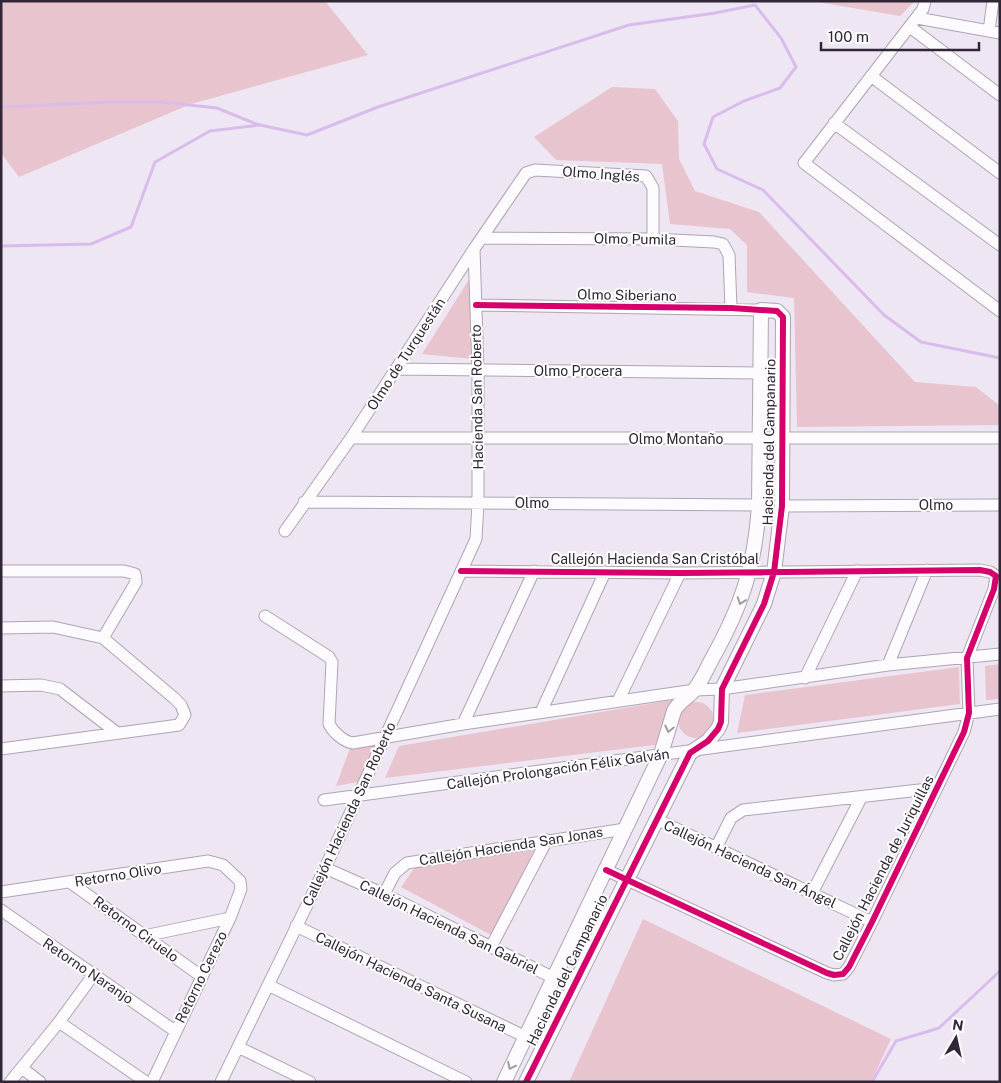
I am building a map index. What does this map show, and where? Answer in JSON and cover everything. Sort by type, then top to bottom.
[{"type":"street","points":[[925,1],[924,9],[804,163],[1000,311]]},
{"type":"street","points":[[913,23],[995,32],[993,1]]},
{"type":"street","points":[[913,23],[1000,95]]},
{"type":"street","points":[[871,76],[1000,173]]},
{"type":"street","points":[[834,123],[1000,245]]},
{"type":"street","name":"Olmo Inglés","points":[[523,176],[535,170],[646,176],[654,188],[653,239]]},
{"type":"street","name":"Olmo de Turquestán","points":[[285,530],[352,438],[523,176]]},
{"type":"street","name":"Olmo Pumila","points":[[482,238],[653,239],[722,244],[729,255],[731,308]]},
{"type":"street","name":"Hacienda San Roberto","points":[[474,249],[478,370],[478,503],[474,545]]},
{"type":"street","name":"Olmo Siberiano","points":[[476,305],[731,308],[777,311]]},
{"type":"street","name":"Hacienda del Campanario","points":[[504,1082],[661,754],[674,710],[677,704],[695,690],[738,609],[749,572],[757,533],[761,310]]},
{"type":"street","name":"Hacienda del Campanario","points":[[526,1082],[690,753],[708,741],[718,729],[721,722],[722,689],[764,604],[774,572],[782,506],[782,317],[777,311]]},
{"type":"street","name":"Olmo Procera","points":[[396,370],[760,373]]},
{"type":"street","name":"Olmo Montaño","points":[[352,438],[478,437],[783,440],[1000,438]]},
{"type":"street","name":"Olmo","points":[[304,502],[759,505]]},
{"type":"street","name":"Olmo","points":[[782,506],[1000,505]]},
{"type":"street","name":"Callejón Hacienda San Roberto","points":[[222,1082],[325,868],[356,797],[474,545]]},
{"type":"street","points":[[888,665],[927,570]]},
{"type":"street","name":"Callejón Hacienda San Cristóbal","points":[[461,571],[680,573],[985,570],[996,576],[994,589],[967,658]]},
{"type":"street","points":[[1,571],[131,573],[136,576],[136,582],[103,638]]},
{"type":"street","points":[[464,724],[534,571]]},
{"type":"street","points":[[805,678],[858,571]]},
{"type":"street","points":[[541,712],[605,572]]},
{"type":"street","points":[[618,701],[680,573]]},
{"type":"street","points":[[265,616],[332,662],[329,724],[332,730],[348,742],[353,743],[541,712],[695,690],[722,689],[888,665],[1000,654]]},
{"type":"street","points":[[1,628],[53,627],[103,638],[174,698],[181,705],[185,715],[180,725],[116,732],[1,749]]},
{"type":"street","name":"Callejón Hacienda de Juriquillas","points":[[626,879],[834,975],[843,974],[849,967],[872,922],[964,732],[969,713],[967,658]]},
{"type":"street","points":[[1,686],[41,686],[60,690],[116,732]]},
{"type":"street","name":"Callejón Prolongación Félix Galván","points":[[324,800],[661,754],[690,753],[1000,709]]},
{"type":"street","points":[[717,846],[731,818],[743,810],[937,788]]},
{"type":"street","points":[[812,893],[861,798]]},
{"type":"street","name":"Callejón Hacienda San Ángel","points":[[656,819],[717,846],[872,922]]},
{"type":"street","name":"Callejón Hacienda San Jonas","points":[[384,894],[395,873],[407,863],[626,829]]},
{"type":"street","points":[[491,947],[547,840]]},
{"type":"street","name":"Retorno Olivo","points":[[1,892],[208,861],[218,863],[232,872]]},
{"type":"street","name":"Callejón Hacienda San Gabriel","points":[[325,868],[384,894],[572,987]]},
{"type":"street","points":[[606,870],[626,879]]},
{"type":"street","name":"Retorno Cerezo","points":[[152,1082],[230,918],[241,885],[232,872]]},
{"type":"street","name":"Retorno Ciruelo","points":[[71,882],[201,976]]},
{"type":"street","name":"Retorno Naranjo","points":[[1,910],[175,1031]]},
{"type":"street","points":[[144,936],[230,918]]},
{"type":"street","name":"Callejón Hacienda Santa Susana","points":[[296,926],[526,1037]]},
{"type":"street","points":[[10,1082],[59,1022],[94,974]]},
{"type":"street","points":[[268,985],[466,1082]]},
{"type":"street","points":[[59,1022],[146,1082]]},
{"type":"street","points":[[238,1047],[310,1082]]},
{"type":"street","points":[[22,1068],[40,1082]]},
{"type":"shaded area","points":[[1,1],[325,1],[368,55],[191,104],[19,177],[1,153]]},
{"type":"shaded area","points":[[812,1],[915,1],[900,16]]},
{"type":"shaded area","points":[[612,87],[655,89],[678,121],[679,159],[695,191],[759,212],[915,382],[976,387],[1000,406],[1000,425],[797,427],[794,298],[747,292],[747,245],[730,229],[670,224],[662,164],[556,160],[534,137]]},
{"type":"shaded area","points":[[477,267],[473,359],[422,354]]},
{"type":"shaded area","points":[[1000,664],[1000,699],[986,700],[985,666]]},
{"type":"shaded area","points":[[959,667],[960,704],[737,733],[745,695]]},
{"type":"shaded area","points":[[672,700],[662,744],[385,778],[399,746]]},
{"type":"shaded area","points":[[696,702],[703,703],[709,707],[713,713],[713,727],[709,733],[703,737],[696,738],[689,737],[683,733],[679,727],[678,720],[679,713],[683,707],[689,703]]},
{"type":"shaded area","points":[[376,743],[358,782],[336,786],[350,748]]},
{"type":"shaded area","points":[[534,850],[491,935],[401,887],[415,867]]},
{"type":"shaded area","points":[[643,919],[891,1039],[871,1082],[569,1082]]},
{"type":"waterway","points":[[1,246],[91,244],[131,227],[155,162],[210,131],[260,125],[307,135],[378,107],[629,25],[715,13],[755,5],[781,38],[796,67],[780,88],[744,101],[713,117],[704,144],[717,169],[763,190],[884,315],[921,342],[1000,358]]},
{"type":"waterway","points":[[1,107],[110,102],[161,102],[217,108],[259,125]]},
{"type":"waterway","points":[[872,1082],[896,1041],[939,1028],[1000,971]]},
{"type":"cycle path","points":[[476,305],[731,308],[777,311],[783,317],[782,506],[774,572],[764,604],[722,689],[721,722],[718,729],[708,741],[690,753],[526,1082]]},
{"type":"cycle path","points":[[461,571],[680,573],[980,570],[990,572],[996,576],[994,589],[967,658],[969,713],[964,732],[872,922],[849,967],[843,974],[834,975],[827,973],[606,870]]}]
